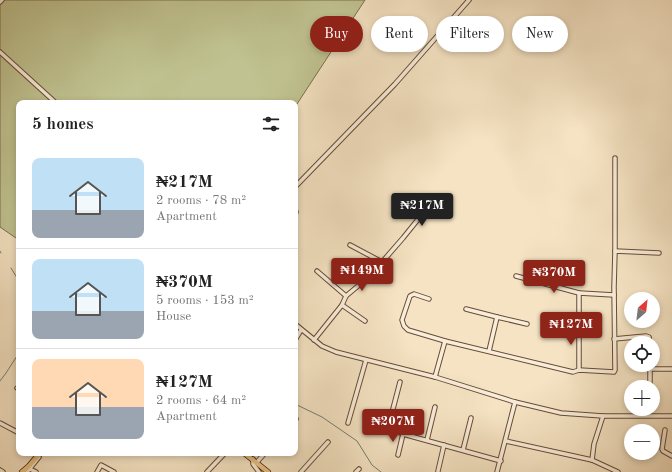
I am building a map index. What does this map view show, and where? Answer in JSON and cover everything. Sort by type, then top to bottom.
[{"type":"main road","points":[[22,472],[38,456]]},
{"type":"main road","points":[[248,456],[268,472]]},
{"type":"street","points":[[298,184],[396,84],[469,0]]},
{"type":"street","points":[[0,52],[53,100]]},
{"type":"street","points":[[429,299],[414,294],[412,295],[402,320],[404,326],[408,330],[445,341],[573,372],[579,370],[614,371],[614,295],[616,251],[614,237],[615,158]]},
{"type":"street","points":[[314,340],[342,305],[346,296],[370,276],[428,207]]},
{"type":"street","points":[[350,245],[382,262]]},
{"type":"street","points":[[616,251],[659,253]]},
{"type":"street","points":[[317,271],[346,296]]},
{"type":"street","points":[[516,276],[579,293],[614,295]]},
{"type":"street","points":[[579,293],[579,370]]},
{"type":"street","points":[[342,305],[365,321]]},
{"type":"street","points":[[466,309],[527,324]]},
{"type":"street","points":[[489,351],[497,317]]},
{"type":"street","points":[[298,327],[328,349],[516,402],[561,413],[603,416],[624,416]]},
{"type":"street","points":[[298,336],[302,330]]},
{"type":"street","points":[[560,333],[579,336]]},
{"type":"street","points":[[614,339],[624,338]]},
{"type":"street","points":[[435,378],[445,341]]},
{"type":"street","points":[[348,423],[366,360]]},
{"type":"street","points":[[660,368],[672,369]]},
{"type":"street","points":[[400,382],[388,428],[403,434],[501,461]]},
{"type":"street","points":[[497,472],[516,402]]},
{"type":"street","points":[[427,440],[435,407]]},
{"type":"street","points":[[391,413],[408,419]]},
{"type":"street","points":[[660,415],[672,416]]},
{"type":"street","points":[[592,460],[594,444],[603,416]]},
{"type":"street","points":[[463,450],[471,418]]},
{"type":"street","points":[[0,423],[16,431]]},
{"type":"street","points":[[665,430],[662,449],[672,456]]},
{"type":"street","points":[[398,455],[403,434]]},
{"type":"street","points":[[506,441],[592,460],[618,472]]},
{"type":"street","points":[[301,472],[328,442]]},
{"type":"street","points":[[438,471],[444,445]]},
{"type":"street","points":[[26,472],[30,469],[39,456]]},
{"type":"street","points":[[207,472],[222,456]]},
{"type":"street","points":[[259,472],[253,464],[261,456]]},
{"type":"street","points":[[97,472],[100,465],[114,472]]},
{"type":"street","points":[[356,472],[359,468]]},
{"type":"street","points":[[30,469],[36,472]]},
{"type":"green space","points":[[0,0],[365,0],[355,16],[310,16],[310,52],[331,52],[298,102],[298,100],[16,100],[16,238],[0,227]]},
{"type":"waterway","points":[[11,268],[16,276]]},
{"type":"waterway","points":[[0,381],[16,358]]},
{"type":"waterway","points":[[298,405],[322,417],[357,441],[372,465],[381,472]]}]
